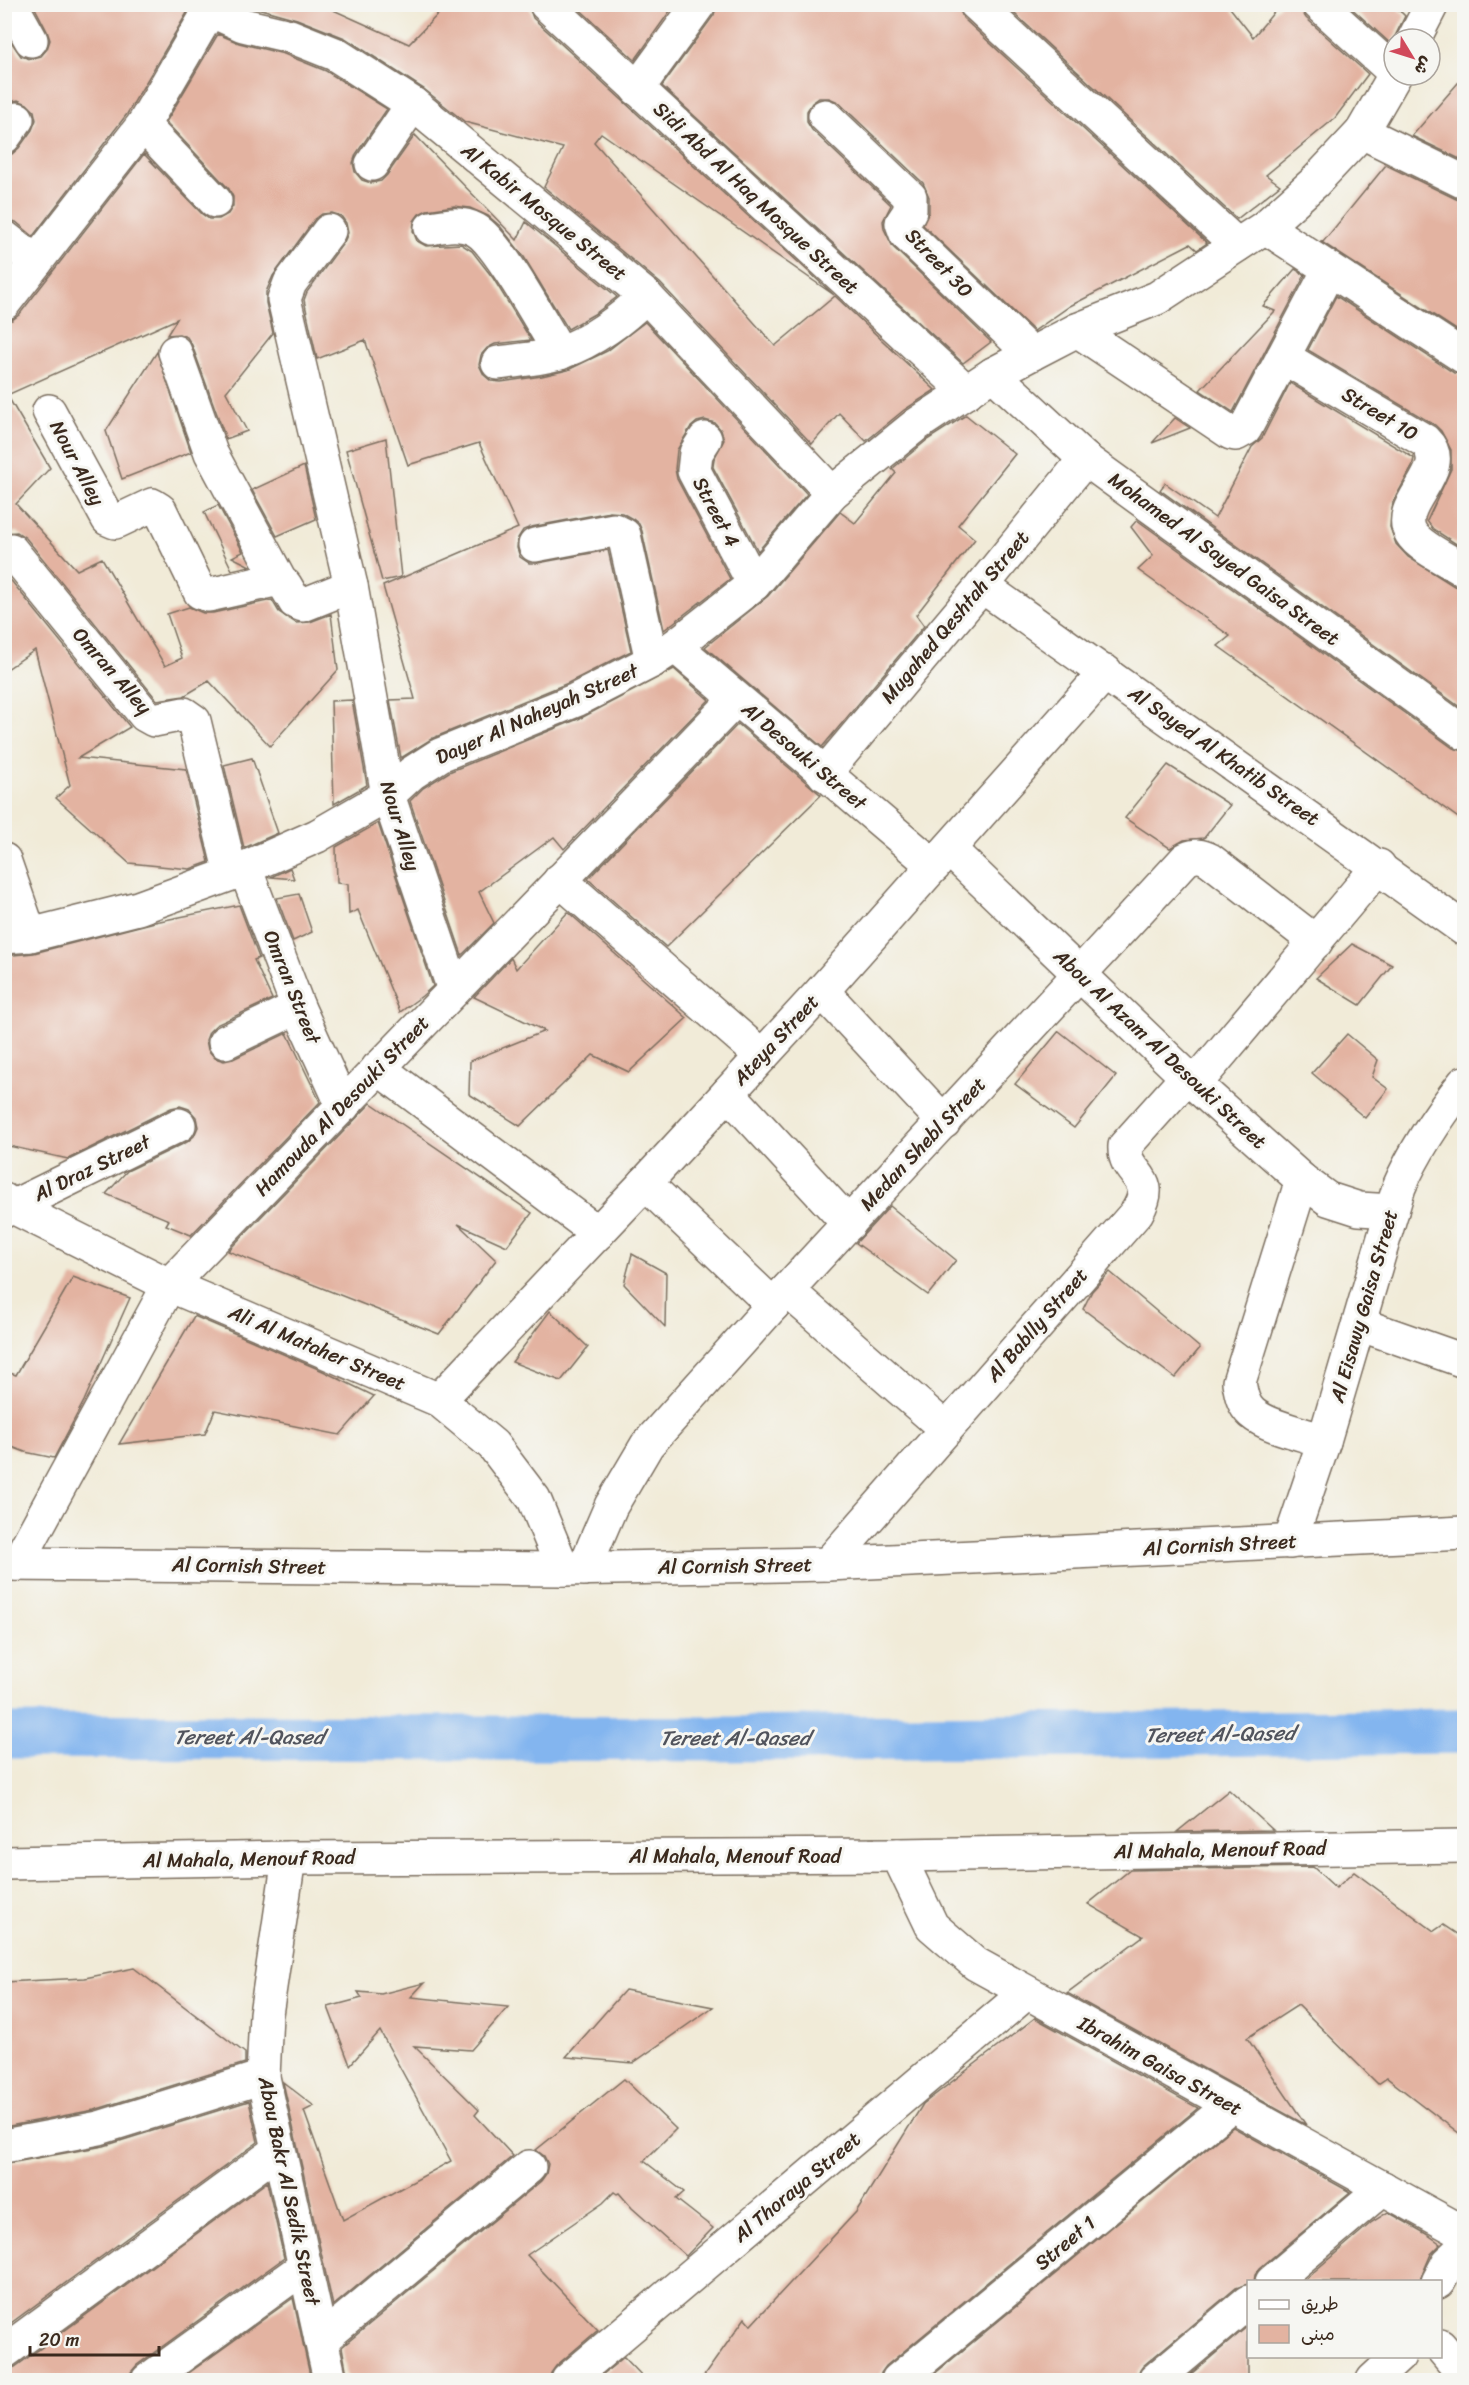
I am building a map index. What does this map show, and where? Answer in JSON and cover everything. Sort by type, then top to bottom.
[{"type":"street","points":[[11,4],[32,40]]},
{"type":"street","name":"Sidi Abd Al Haq Mosque Street","points":[[546,4],[637,89],[980,383]]},
{"type":"street","points":[[637,89],[699,4]]},
{"type":"street","points":[[976,4],[1237,245]]},
{"type":"street","points":[[1319,4],[1382,61]]},
{"type":"street","points":[[1420,27],[1432,4]]},
{"type":"street","points":[[4,303],[143,125],[214,9]]},
{"type":"street","name":"Al Kabir Mosque Street","points":[[214,9],[243,25],[305,42],[335,54],[413,104],[646,296],[832,493]]},
{"type":"street","name":"Dayer Al Naheyah Street","points":[[17,936],[138,908],[238,871],[317,836],[388,795],[412,773],[440,755],[576,700],[664,653],[754,584],[832,493],[916,424],[1031,354],[1077,330],[1157,298],[1265,227],[1315,182],[1362,132],[1387,87]]},
{"type":"street","points":[[372,164],[413,104]]},
{"type":"street","name":"Street 30","points":[[825,116],[910,196],[910,211],[902,223],[906,234],[1031,354]]},
{"type":"street","points":[[143,125],[215,201]]},
{"type":"street","points":[[1362,132],[1464,182]]},
{"type":"street","points":[[431,228],[454,224],[476,230],[493,245],[560,353]]},
{"type":"street","points":[[1265,227],[1464,357]]},
{"type":"street","name":"Nour Alley","points":[[329,231],[290,282],[284,299],[351,586],[388,795],[454,990]]},
{"type":"street","points":[[4,237],[36,262]]},
{"type":"street","points":[[1077,330],[1236,434],[1245,429],[1329,270]]},
{"type":"street","points":[[498,363],[560,353],[592,339],[621,320],[646,296]]},
{"type":"street","points":[[175,352],[211,453],[292,599],[303,605],[351,586]]},
{"type":"street","name":"Street 10","points":[[1283,357],[1425,441],[1433,448],[1435,459],[1407,523],[1417,541],[1464,570]]},
{"type":"street","name":"Mohamed Al Sayed Gaisa Street","points":[[980,383],[1464,733]]},
{"type":"street","name":"Nour Alley","points":[[49,411],[108,519],[115,522],[152,505],[156,507],[163,514],[200,592],[209,595],[275,580],[280,581]]},
{"type":"street","name":"Street 4","points":[[705,439],[696,453],[694,471],[754,584]]},
{"type":"street","name":"Mugahed Qeshtah Street","points":[[824,774],[1085,459]]},
{"type":"street","points":[[535,545],[614,530],[624,535],[664,653]]},
{"type":"street","name":"Omran Alley","points":[[11,550],[145,715],[154,720],[184,714],[194,721],[238,871]]},
{"type":"street","name":"Al Sayed Al Khatib Street","points":[[982,586],[1379,866],[1464,929]]},
{"type":"street","name":"Al Desouki Street","points":[[664,653],[736,699],[824,774],[941,858]]},
{"type":"street","name":"Ateya Street","points":[[438,1400],[645,1183],[822,991],[1106,672]]},
{"type":"street","name":"Hamouda Al Desouki Street","points":[[10,1564],[169,1285],[736,699]]},
{"type":"street","name":"Medan Shebl Street","points":[[574,1569],[648,1445],[693,1392],[1186,859],[1203,856],[1210,860],[1316,942]]},
{"type":"street","name":"Abou Al Azam Al Desouki Street","points":[[941,858],[1080,975],[1191,1081],[1302,1180],[1328,1199],[1359,1209],[1392,1211]]},
{"type":"street","points":[[4,860],[17,936]]},
{"type":"street","name":"Al Bablly Street","points":[[828,1564],[1137,1212],[1143,1201],[1144,1188],[1140,1176],[1126,1161],[1125,1146],[1191,1081],[1316,942],[1379,866]]},
{"type":"street","name":"Omran Street","points":[[238,871],[343,1106]]},
{"type":"street","points":[[560,880],[762,1056]]},
{"type":"street","points":[[822,991],[944,1122]]},
{"type":"street","points":[[225,1042],[298,1007]]},
{"type":"street","points":[[378,1068],[598,1233]]},
{"type":"street","name":"Al Eisawy Gaisa Street","points":[[1290,1542],[1324,1441],[1399,1187],[1432,1124],[1464,1083]]},
{"type":"street","points":[[728,1093],[849,1224]]},
{"type":"street","points":[[1432,1124],[1464,1126]]},
{"type":"street","name":"Al Draz Street","points":[[8,1206],[179,1125]]},
{"type":"street","points":[[1302,1180],[1239,1382],[1242,1399],[1251,1413],[1266,1421],[1324,1441]]},
{"type":"street","points":[[645,1183],[780,1297],[946,1429]]},
{"type":"street","name":"Ali Al Mataher Street","points":[[8,1206],[169,1285],[438,1400],[493,1445],[534,1499],[574,1569]]},
{"type":"street","points":[[1359,1324],[1464,1361]]},
{"type":"street","name":"Al Cornish Street","points":[[10,1564],[574,1569],[828,1564],[1464,1533]]},
{"type":"street","name":"Al Mahala, Menouf Road","points":[[4,1863],[289,1858],[898,1855],[1464,1846]]},
{"type":"street","name":"Ibrahim Gaisa Street","points":[[898,1855],[932,1926],[976,1964],[1383,2188],[1461,2227]]},
{"type":"street","name":"Abou Bakr Al Sedik Street","points":[[289,1858],[266,2014],[262,2078],[330,2380]]},
{"type":"street","name":"Al Thoraya Street","points":[[568,2380],[1026,1993]]},
{"type":"street","points":[[4,2146],[99,2128],[262,2078]]},
{"type":"street","name":"Street 1","points":[[898,2380],[1231,2105]]},
{"type":"street","points":[[4,2352],[279,2150]]},
{"type":"street","points":[[321,2340],[529,2167]]},
{"type":"street","points":[[1274,2280],[1383,2188]]},
{"type":"street","points":[[1439,2280],[1461,2227]]},
{"type":"street","points":[[148,2380],[304,2267]]},
{"type":"street","points":[[1155,2380],[1247,2303]]},
{"type":"street","points":[[1442,2348],[1464,2375]]},
{"type":"street","points":[[1372,2380],[1397,2358]]},
{"type":"building","points":[[33,4],[185,4],[187,13],[127,114],[33,236],[16,222],[4,219],[4,155],[12,154],[19,148],[36,120],[34,111],[27,104],[18,100],[4,106],[4,31],[21,56],[30,59],[41,56],[50,40]]},
{"type":"building","points":[[243,4],[320,4],[409,44],[448,4],[528,4],[533,18],[834,295],[601,133],[594,142],[775,346],[835,296],[935,390],[904,410],[866,441],[839,413],[812,444],[660,283],[544,187],[563,148],[465,122],[424,89],[345,38],[297,19]]},
{"type":"building","points":[[574,4],[675,4],[635,60]]},
{"type":"building","points":[[717,4],[958,4],[963,18],[1207,243],[1197,250],[1190,244],[1070,306],[1034,331],[923,225],[929,212],[929,197],[923,183],[838,102],[829,98],[819,98],[807,111],[807,122],[812,130],[891,205],[883,221],[884,229],[893,247],[991,342],[963,363],[662,86],[714,15]]},
{"type":"building","points":[[1004,4],[1227,4],[1253,37],[1281,4],[1301,4],[1301,10],[1306,18],[1368,74],[1335,118],[1266,175],[1280,185],[1237,219]]},
{"type":"building","points":[[1347,4],[1393,4],[1405,16],[1400,27],[1382,27],[1382,36]]},
{"type":"building","points":[[218,34],[239,43],[284,54],[326,71],[387,109],[356,154],[353,163],[355,172],[362,180],[371,183],[381,181],[415,135],[517,240],[526,222],[617,297],[596,313],[568,329],[524,257],[500,226],[488,216],[470,208],[454,206],[427,210],[419,214],[414,221],[413,231],[417,241],[426,246],[461,244],[472,251],[493,278],[531,340],[495,344],[487,348],[481,355],[479,365],[484,375],[491,381],[501,382],[568,370],[607,351],[645,322],[807,494],[758,551],[713,467],[714,459],[724,440],[721,430],[715,423],[705,420],[697,422],[690,428],[677,450],[675,469],[677,479],[730,579],[664,630],[642,531],[633,519],[622,513],[610,512],[523,530],[518,538],[517,548],[520,557],[529,563],[608,550],[631,651],[568,683],[433,738],[401,758],[390,700],[415,699],[383,586],[518,528],[479,443],[408,465],[365,340],[317,359],[304,300],[307,292],[344,242],[348,233],[346,223],[341,216],[332,213],[322,214],[314,220],[273,276],[266,292],[266,303],[273,333],[226,392],[247,431],[226,439],[192,345],[187,337],[179,334],[167,335],[177,319],[7,395],[50,468],[16,504],[77,570],[102,558],[165,666],[182,658],[167,614],[189,607],[203,613],[213,613],[272,600],[279,612],[296,623],[310,622],[331,614],[338,670],[270,746],[209,681],[184,696],[157,700],[26,538],[17,532],[4,533],[4,321],[12,320],[19,315],[144,154],[209,219],[219,219],[228,214],[233,206],[233,197],[229,189],[166,122]]},
{"type":"building","points":[[1464,76],[1464,161],[1412,136]]},
{"type":"building","points":[[1386,165],[1464,201],[1464,335],[1320,241],[1323,242]]},
{"type":"building","points":[[1295,269],[1305,275],[1233,412],[1200,390],[1275,311],[1263,306]]},
{"type":"building","points":[[1336,296],[1454,373],[1464,375],[1464,549],[1433,529],[1427,521],[1451,469],[1451,450],[1441,431],[1435,425],[1308,350]]},
{"type":"building","points":[[157,352],[191,452],[122,479],[106,431]]},
{"type":"building","points":[[1290,383],[1414,458],[1412,467],[1393,502],[1390,527],[1396,544],[1408,557],[1454,586],[1464,589],[1464,710],[1160,490],[1165,483],[1215,518],[1252,447],[1262,438]]},
{"type":"building","points":[[966,415],[1015,454],[958,525],[975,539],[916,615],[924,626],[822,747],[705,647],[768,596],[840,512],[855,523],[896,473],[892,469],[927,440]]},
{"type":"building","points":[[1175,418],[1190,428],[1152,443]]},
{"type":"building","points":[[386,438],[401,577],[382,581],[346,450]]},
{"type":"building","points":[[304,466],[316,519],[277,536],[252,490]]},
{"type":"building","points":[[218,505],[243,552],[232,557],[250,566],[232,570],[204,512]]},
{"type":"building","points":[[1137,520],[1453,748],[1464,751],[1464,822],[1218,646],[1230,636],[1138,570],[1153,556],[1131,527]]},
{"type":"building","points":[[4,572],[130,727],[78,758],[186,769],[209,862],[190,869],[129,863],[56,798],[70,785],[35,650],[4,671]]},
{"type":"building","points":[[674,669],[709,700],[564,849],[554,837],[479,892],[494,923],[462,955],[410,801],[423,788],[449,772],[583,717]]},
{"type":"building","points":[[352,700],[367,785],[334,804],[331,701]]},
{"type":"building","points":[[738,724],[821,795],[666,947],[588,879]]},
{"type":"building","points":[[252,758],[278,833],[244,848],[224,765]]},
{"type":"building","points":[[1168,765],[1230,805],[1204,838],[1184,840],[1170,848],[1125,818]]},
{"type":"building","points":[[378,823],[433,986],[400,1012],[358,910],[349,914],[348,884],[337,883],[336,847]]},
{"type":"building","points":[[290,868],[294,879],[271,877]]},
{"type":"building","points":[[299,894],[312,932],[293,941],[277,898]]},
{"type":"building","points":[[239,905],[259,958],[254,960],[272,999],[216,1025],[209,1032],[206,1040],[208,1050],[215,1058],[224,1061],[233,1059],[287,1033],[320,1102],[191,1235],[166,1225],[169,1220],[106,1194],[127,1171],[187,1142],[194,1136],[198,1127],[196,1117],[189,1109],[180,1106],[171,1108],[68,1159],[4,1145],[4,956],[34,953],[155,922]]},
{"type":"building","points":[[568,912],[687,1018],[629,1072],[593,1055],[520,1126],[469,1094],[470,1061],[545,1031],[474,997],[511,958],[516,969]]},
{"type":"building","points":[[1352,944],[1392,965],[1360,1005],[1316,978]]},
{"type":"building","points":[[1059,1031],[1116,1076],[1074,1128],[1015,1084]]},
{"type":"building","points":[[1347,1034],[1378,1060],[1372,1077],[1388,1089],[1365,1118],[1312,1073]]},
{"type":"building","points":[[371,1103],[532,1213],[507,1246],[458,1224],[496,1260],[439,1334],[228,1251]]},
{"type":"building","points":[[890,1206],[956,1260],[928,1295],[856,1243]]},
{"type":"building","points":[[632,1254],[666,1273],[665,1327],[624,1284]]},
{"type":"building","points":[[1110,1272],[1200,1348],[1175,1378],[1083,1309],[1092,1291]]},
{"type":"building","points":[[73,1277],[130,1298],[84,1401],[54,1458],[25,1452],[4,1444],[4,1371],[16,1375]]},
{"type":"building","points":[[550,1311],[588,1347],[561,1381],[512,1362]]},
{"type":"building","points":[[194,1316],[323,1371],[374,1396],[340,1435],[215,1410],[205,1434],[119,1444]]},
{"type":"building","points":[[1229,1790],[1273,1830],[1177,1832]]},
{"type":"building","points":[[1313,1867],[1336,1888],[1354,1872],[1434,1931],[1443,1925],[1464,1939],[1464,2137],[1387,2078],[1378,2084],[1298,2005],[1247,2038],[1306,2125],[1067,1993],[1143,1936],[1088,1904],[1130,1870]]},
{"type":"building","points":[[134,1968],[245,2053],[245,2063],[94,2110],[4,2127],[4,1982],[85,1978]]},
{"type":"building","points":[[424,1983],[411,1997],[508,2007],[471,2050],[414,2046],[479,2110],[475,2115],[513,2156],[333,2306],[283,2082],[314,2106],[304,2111],[343,2220],[451,2161],[380,2031],[350,2065],[328,2007],[362,1998],[358,1992],[381,1994]]},
{"type":"building","points":[[625,1990],[713,2007],[633,2063],[566,2057]]},
{"type":"building","points":[[1035,2018],[1198,2108],[886,2366],[881,2373],[880,2380],[701,2380],[745,2318],[751,2325],[856,2212],[923,2104]]},
{"type":"building","points":[[624,2079],[676,2129],[644,2161],[684,2192],[676,2199],[713,2228],[686,2256],[632,2208],[619,2193],[614,2192],[603,2203],[527,2255],[598,2330],[556,2366],[551,2373],[550,2380],[348,2380],[342,2347],[541,2181],[546,2174],[548,2164],[544,2156],[536,2150]]},
{"type":"building","points":[[249,2101],[258,2142],[4,2328],[4,2164],[104,2146]]},
{"type":"building","points":[[1233,2127],[1350,2192],[1260,2268],[1254,2280],[1247,2280],[1247,2284],[1236,2288],[1143,2366],[1138,2373],[1137,2380],[927,2380]]},
{"type":"building","points":[[267,2182],[284,2258],[137,2365],[131,2372],[129,2380],[4,2380],[4,2370],[15,2367]]},
{"type":"building","points":[[1388,2212],[1441,2244],[1431,2254],[1420,2280],[1304,2280],[1372,2222]]},
{"type":"building","points":[[293,2298],[311,2380],[179,2380]]},
{"type":"building","points":[[1247,2327],[1248,2380],[1184,2380]]},
{"type":"building","points":[[624,2357],[646,2380],[596,2380]]},
{"type":"waterway","name":"Tereet Al-Qased","points":[[4,1736],[729,1739],[1464,1731]]}]
